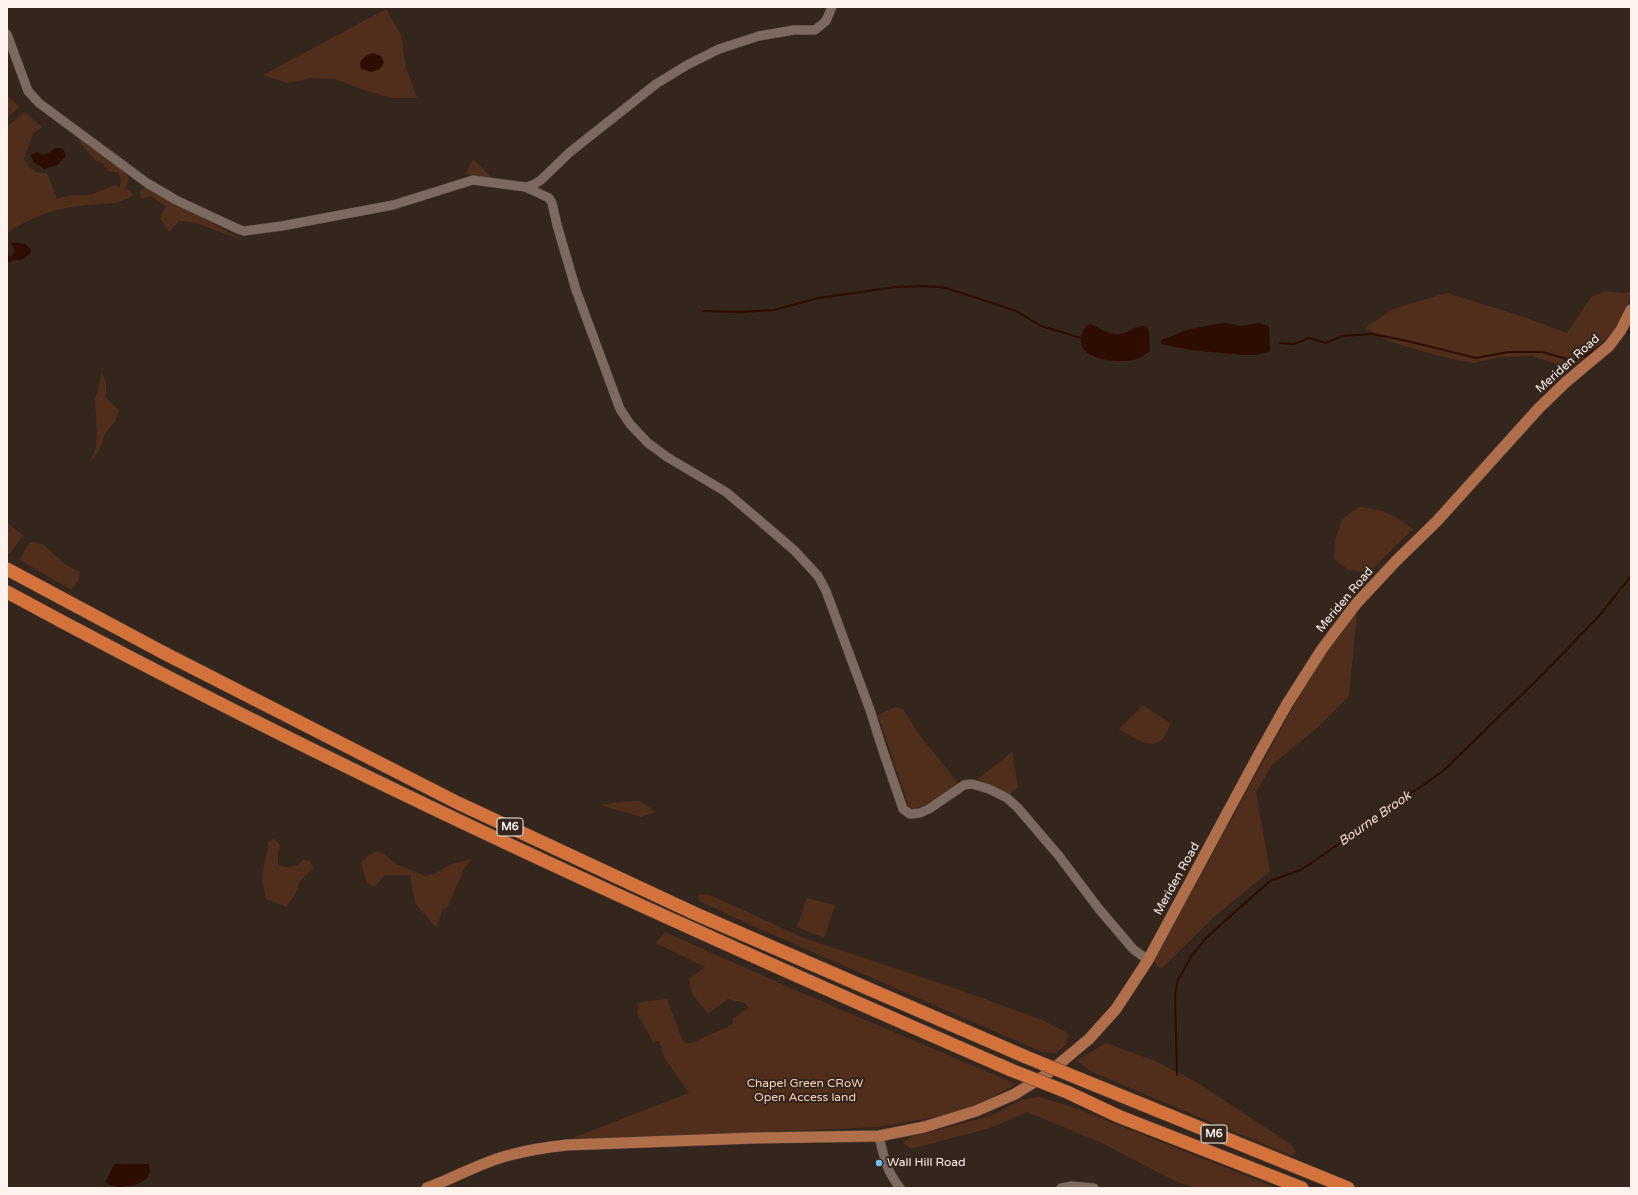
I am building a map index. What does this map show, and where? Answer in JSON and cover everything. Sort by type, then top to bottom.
[{"type":"highway","name":"M6","points":[[7,569],[164,653],[458,803],[696,914],[1026,1057],[1348,1188]]},
{"type":"highway","name":"M6","points":[[7,592],[246,717],[452,817],[690,928],[1011,1070],[1067,1092],[1118,1116],[1302,1188]]},
{"type":"main road","name":"Meriden Road","points":[[428,1188],[473,1168],[509,1155],[539,1148],[567,1145],[754,1138],[879,1136],[924,1127],[976,1111],[1015,1094],[1047,1074],[1089,1039],[1116,1009],[1148,960],[1287,704],[1322,649],[1356,604],[1436,521],[1539,408],[1566,382],[1609,346],[1631,310]]},
{"type":"street","points":[[525,187],[533,185],[541,180],[570,152],[656,84],[687,65],[719,49],[759,36],[794,30],[815,30],[826,21],[832,7]]},
{"type":"street","points":[[7,34],[28,91],[39,103],[147,183],[176,200],[244,231],[270,228],[393,205],[473,180],[525,187],[549,198]]},
{"type":"street","points":[[541,180],[552,203],[557,226],[576,290],[620,409],[630,424],[648,443],[666,458],[726,492],[795,552],[818,576],[870,710],[904,809],[910,814],[920,813],[929,809],[964,785],[972,784],[989,789],[1007,798],[1018,808],[1059,856],[1099,909],[1133,949],[1148,960]]},
{"type":"street","points":[[879,1136],[890,1175],[900,1188]]},
{"type":"street","points":[[1061,1188],[1072,1186],[1094,1188]]},
{"type":"green space","points":[[386,9],[401,35],[406,67],[417,98],[391,98],[335,79],[311,78],[288,83],[263,75]]},
{"type":"green space","points":[[7,95],[19,107],[7,118]]},
{"type":"green space","points":[[24,112],[42,127],[33,134],[24,159],[29,167],[38,173],[47,173],[57,199],[71,195],[90,195],[115,185],[120,187],[121,180],[118,173],[108,171],[103,163],[95,160],[78,140],[82,140],[124,170],[129,178],[124,189],[130,190],[133,195],[122,201],[74,206],[44,214],[7,233],[7,127]]},
{"type":"green space","points":[[473,159],[493,179],[466,174]]},
{"type":"green space","points":[[144,188],[150,188],[244,241],[197,223],[179,221],[169,232],[160,218],[166,207],[151,196],[142,199],[140,192]]},
{"type":"green space","points":[[1606,291],[1622,293],[1631,292],[1628,305],[1623,316],[1609,336],[1600,345],[1569,368],[1532,356],[1499,357],[1474,363],[1443,357],[1391,342],[1365,328],[1393,309],[1447,293],[1527,318],[1567,333],[1591,297]]},
{"type":"green space","points":[[102,372],[106,383],[106,398],[119,410],[115,422],[105,433],[101,447],[90,464],[96,447],[97,433],[95,400]]},
{"type":"green space","points":[[1358,507],[1374,509],[1387,513],[1413,529],[1369,572],[1348,570],[1334,559],[1335,540],[1342,520]]},
{"type":"green space","points":[[7,523],[23,535],[10,554],[7,553]]},
{"type":"green space","points":[[33,542],[43,544],[66,565],[80,572],[79,579],[71,590],[20,560],[27,545]]},
{"type":"green space","points":[[1357,612],[1349,696],[1317,728],[1272,765],[1256,792],[1270,871],[1214,917],[1162,968],[1157,967],[1154,960],[1311,674]]},
{"type":"green space","points":[[1143,705],[1170,723],[1162,740],[1156,743],[1149,744],[1142,742],[1119,729]]},
{"type":"green space","points":[[896,707],[903,709],[918,733],[958,783],[941,796],[921,807],[909,807],[878,715]]},
{"type":"green space","points":[[1012,751],[1018,787],[1009,795],[978,782],[978,779]]},
{"type":"green space","points":[[640,801],[656,812],[641,817],[600,805],[619,802]]},
{"type":"green space","points":[[275,839],[280,845],[278,865],[286,867],[297,866],[303,860],[310,861],[313,868],[300,881],[295,895],[286,907],[266,899],[263,885],[262,874],[268,841]]},
{"type":"green space","points":[[375,852],[383,853],[396,864],[426,876],[434,874],[451,864],[472,859],[465,867],[448,906],[442,910],[437,929],[415,903],[410,875],[385,875],[375,887],[367,883],[361,863],[366,857]]},
{"type":"green space","points":[[698,895],[710,895],[804,938],[960,990],[1042,1020],[1068,1033],[1067,1043],[1057,1053],[1042,1052],[746,923],[699,901]]},
{"type":"green space","points":[[807,898],[835,905],[824,938],[797,927]]},
{"type":"green space","name":"Chapel Green CRoW Open Access land","points":[[665,932],[793,989],[1016,1084],[985,1101],[953,1114],[879,1127],[575,1141],[575,1137],[689,1093],[664,1057],[659,1041],[653,1042],[637,1013],[639,1002],[667,999],[683,1042],[686,1043],[694,1042],[733,1024],[733,1018],[749,1008],[745,1003],[728,999],[708,1014],[693,995],[689,979],[705,967],[655,943]]},
{"type":"green space","points":[[1106,1043],[1153,1060],[1198,1083],[1292,1145],[1296,1153],[1289,1155],[1090,1071],[1077,1060]]},
{"type":"green space","points":[[1040,1097],[1078,1109],[1274,1188],[1195,1188],[1175,1181],[1102,1143],[1027,1112],[990,1128],[911,1149],[903,1143],[910,1137],[991,1116],[1023,1099]]},
{"type":"shaded area","points":[[373,53],[381,56],[384,62],[380,69],[372,72],[361,69],[360,64],[363,58]]},
{"type":"shaded area","points":[[55,148],[63,148],[66,156],[57,165],[44,169],[33,162],[31,155],[37,152],[43,155]]},
{"type":"shaded area","points":[[11,242],[25,244],[31,249],[31,253],[22,260],[14,260],[7,263],[7,249],[9,256],[11,257],[15,252]]},
{"type":"shaded area","points":[[1225,323],[1241,326],[1259,323],[1269,326],[1270,351],[1257,355],[1243,355],[1191,350],[1161,344],[1161,340],[1184,331]]},
{"type":"shaded area","points":[[1091,324],[1115,334],[1124,333],[1139,326],[1145,326],[1149,331],[1150,351],[1138,359],[1124,361],[1113,361],[1093,356],[1081,345],[1081,336],[1087,325]]},
{"type":"shaded area","points":[[114,1164],[149,1164],[150,1174],[145,1180],[134,1185],[121,1187],[110,1185],[106,1182]]},
{"type":"waterway","points":[[703,311],[741,312],[774,310],[818,298],[896,287],[925,286],[946,288],[977,298],[1016,311],[1041,326],[1081,338]]},
{"type":"waterway","points":[[1626,330],[1631,333]]},
{"type":"waterway","points":[[1280,343],[1294,344],[1309,338],[1326,343],[1342,336],[1372,334],[1476,358],[1508,352],[1542,352],[1574,361],[1595,350],[1607,341]]},
{"type":"waterway","name":"Bourne Brook","points":[[1177,1075],[1175,994],[1178,980],[1192,955],[1208,936],[1270,881],[1300,870],[1310,864],[1443,771],[1546,671],[1599,616],[1631,576]]},
{"type":"place","name":"Wall Hill Road","points":[[879,1163]]}]
